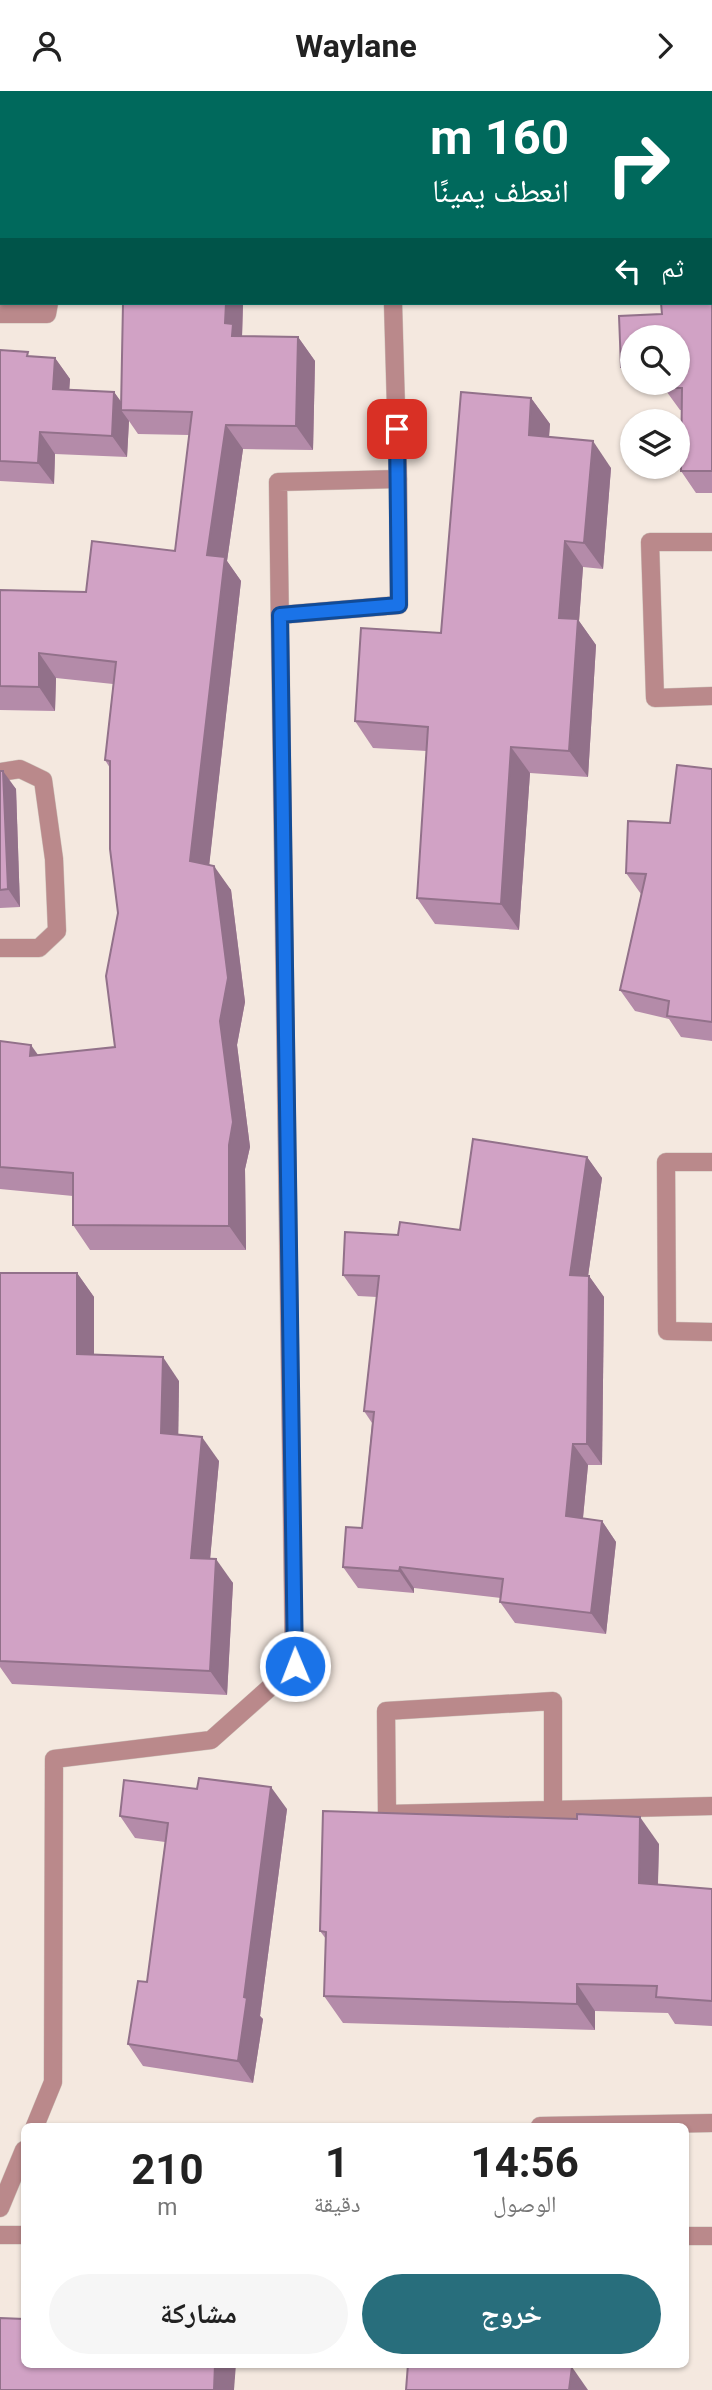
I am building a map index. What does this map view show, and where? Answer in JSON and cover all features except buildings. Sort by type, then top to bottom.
[{"type":"street","points":[[0,314],[47,314],[49,305]]},
{"type":"street","points":[[280,615],[399,605],[393,305]]},
{"type":"street","points":[[36,2123],[53,2082],[54,1759],[211,1740],[295,1666],[278,482],[398,479]]},
{"type":"street","points":[[712,542],[650,542],[655,698],[712,696]]},
{"type":"street","points":[[0,772],[20,769],[43,780],[54,859],[57,931],[39,948],[0,948]]},
{"type":"street","points":[[712,1162],[666,1161],[667,1331],[712,1332]]},
{"type":"street","points":[[553,1810],[553,1701],[386,1711],[387,1814],[553,1810],[712,1806]]},
{"type":"street","points":[[689,2123],[712,2123]]},
{"type":"street","points":[[0,2208],[21,2157]]},
{"type":"street","points":[[0,2235],[21,2235]]},
{"type":"street","points":[[689,2236],[712,2236]]},
{"type":"route","points":[[295,1666],[280,615],[399,605],[397,429]]}]
